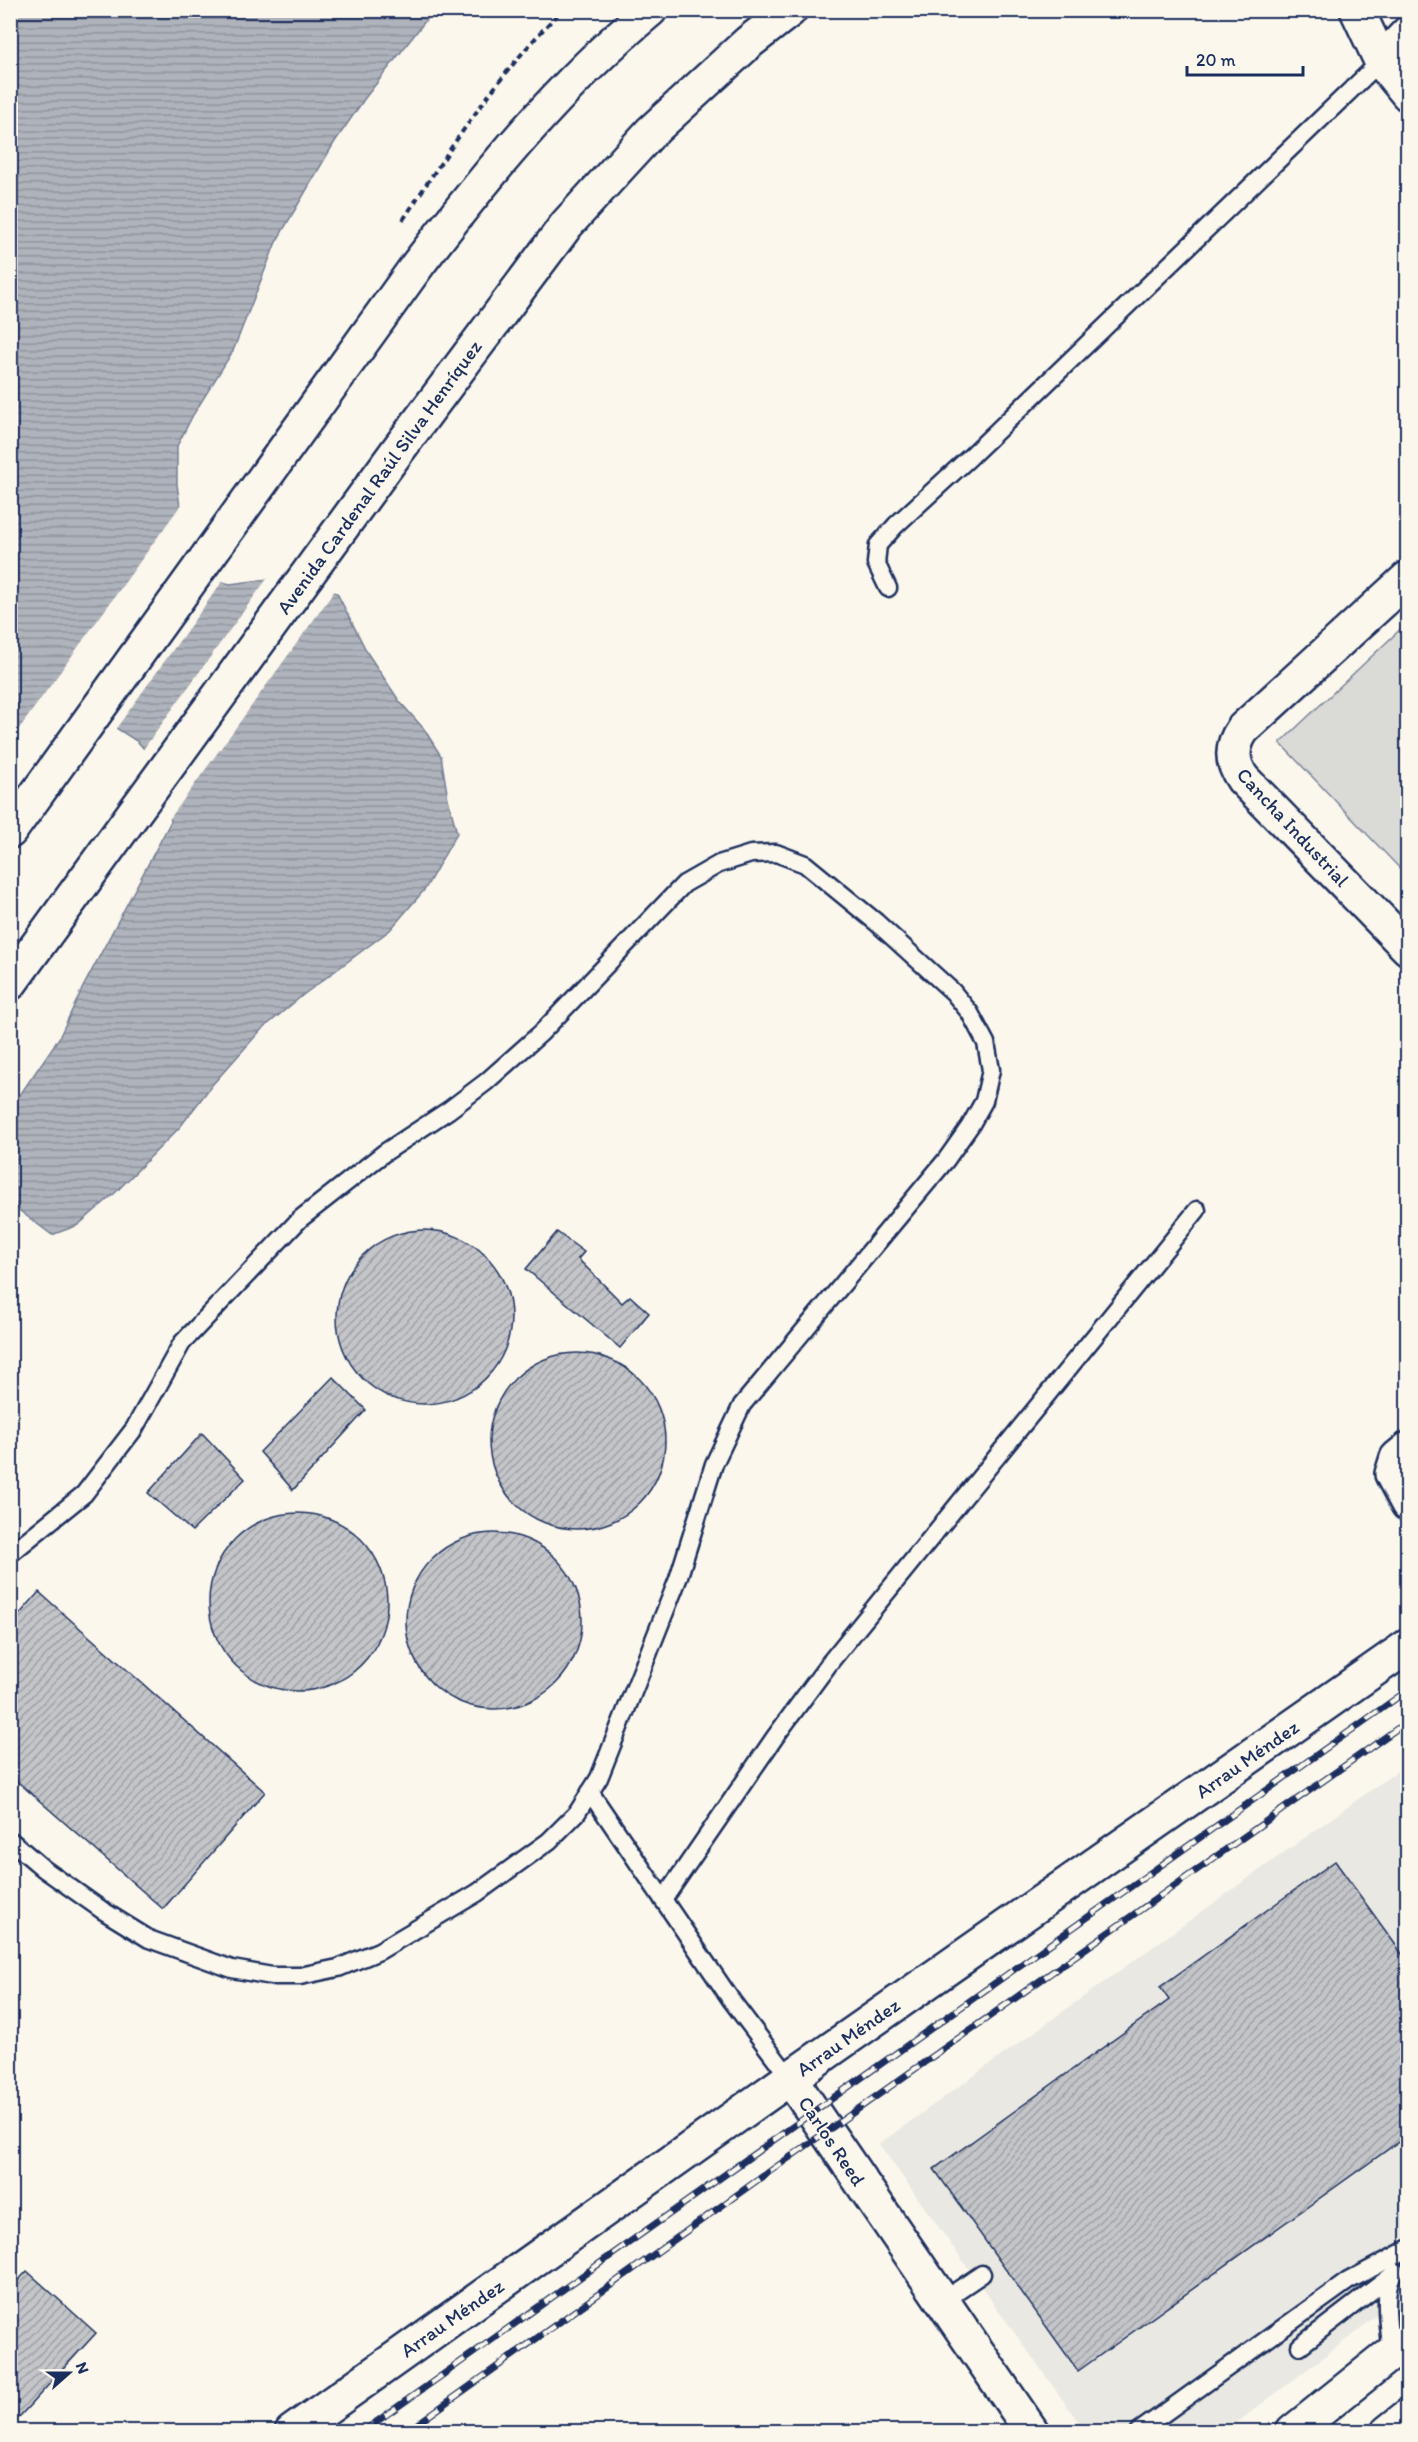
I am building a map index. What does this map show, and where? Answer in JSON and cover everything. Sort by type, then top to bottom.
[{"type":"street","points":[[10,831],[452,220],[503,157],[608,45],[650,10]]},
{"type":"street","name":"Avenida Cardenal Raúl Silva Henríquez","points":[[10,983],[529,274],[608,177],[699,86],[790,10]]},
{"type":"street","points":[[1357,10],[1381,61],[1407,94]]},
{"type":"street","points":[[1381,61],[1407,33]]},
{"type":"street","name":"Cancha Industrial","points":[[1407,578],[1243,729],[1236,740],[1233,752],[1234,762],[1243,779],[1407,948]]},
{"type":"street","points":[[1407,1449],[1397,1458],[1392,1474],[1407,1504]]},
{"type":"street","name":"Arrau Méndez","points":[[292,2432],[790,2078],[1407,1646]]},
{"type":"street","name":"Carlos Reed","points":[[790,2078],[1032,2432]]},
{"type":"street","points":[[1293,2432],[1399,2347]]},
{"type":"street","points":[[1388,2432],[1407,2416]]},
{"type":"lane","points":[[888,588],[876,563],[878,545],[896,525],[970,458],[1381,61]]},
{"type":"lane","points":[[10,1554],[84,1494],[134,1429],[182,1343],[300,1219],[384,1153],[449,1110],[486,1082],[541,1033],[684,884],[719,864],[751,854],[777,853],[805,864],[876,922],[953,992],[970,1013],[986,1042],[991,1070],[984,1101],[970,1126],[946,1160],[742,1405],[714,1464],[678,1579],[599,1778],[577,1813],[549,1841],[477,1893],[379,1951],[338,1968],[300,1977],[272,1976],[232,1968],[148,1939],[44,1869],[10,1840]]},
{"type":"lane","points":[[663,1900],[775,1737],[831,1661],[1197,1210]]},
{"type":"lane","name":"Carlos Reed","points":[[590,1792],[732,2001],[790,2078]]},
{"type":"lane","points":[[1138,2432],[1348,2281],[1407,2249]]},
{"type":"lane","points":[[1300,2346],[1391,2276],[1407,2256]]},
{"type":"lane","points":[[942,2301],[982,2274]]},
{"type":"lane","points":[[1391,2276],[1387,2314],[1399,2347]]},
{"type":"path","points":[[399,225],[464,126],[562,10]]},
{"type":"shaded area","points":[[11,11],[433,11],[365,98],[334,143],[276,242],[233,351],[193,415],[177,446],[177,484],[182,522],[207,578],[230,584],[268,579],[308,583],[337,593],[368,654],[400,702],[424,729],[441,756],[448,799],[457,833],[425,889],[390,930],[303,995],[261,1030],[212,1085],[180,1127],[115,1193],[78,1225],[52,1235],[20,1211],[11,1197],[11,1113],[15,1102],[59,1038],[82,989],[171,821],[156,763],[138,742],[96,715],[56,713],[11,741]]},
{"type":"shaded area","points":[[1407,623],[1407,876],[1280,743]]},
{"type":"shaded area","points":[[1407,1764],[1407,2288],[1355,2333],[1226,2431],[1085,2431],[879,2144]]},
{"type":"pier","points":[[183,502],[185,521],[198,559],[209,576],[224,579],[115,730],[95,718],[57,716],[10,744],[11,740]]},
{"type":"pier","points":[[269,576],[308,580],[336,589],[166,824],[168,821],[153,764],[142,751]]},
{"type":"building","points":[[424,1230],[457,1237],[472,1245],[485,1256],[496,1269],[504,1284],[511,1317],[504,1350],[496,1365],[485,1378],[472,1389],[457,1397],[424,1404],[391,1397],[376,1389],[363,1378],[352,1365],[344,1350],[337,1317],[344,1284],[352,1269],[363,1256],[376,1245],[391,1237]]},
{"type":"building","points":[[557,1232],[584,1252],[578,1259],[622,1303],[630,1296],[649,1313],[620,1348],[526,1269]]},
{"type":"building","points":[[577,1353],[611,1360],[626,1368],[639,1379],[650,1392],[658,1407],[665,1441],[658,1475],[650,1490],[639,1503],[626,1514],[611,1522],[577,1529],[543,1522],[528,1514],[515,1503],[504,1490],[496,1475],[489,1441],[496,1407],[504,1392],[515,1379],[528,1368],[543,1360]]},
{"type":"building","points":[[333,1377],[366,1410],[293,1490],[260,1452]]},
{"type":"building","points":[[202,1433],[245,1479],[192,1531],[148,1493]]},
{"type":"building","points":[[298,1513],[315,1514],[332,1519],[361,1539],[381,1568],[386,1585],[386,1619],[381,1636],[361,1665],[332,1685],[315,1690],[298,1691],[281,1690],[264,1685],[235,1665],[215,1636],[210,1619],[209,1602],[210,1585],[215,1568],[235,1539],[264,1519],[281,1514]]},
{"type":"building","points":[[494,1533],[528,1540],[543,1548],[556,1559],[567,1572],[575,1587],[582,1621],[575,1655],[567,1670],[556,1683],[543,1694],[528,1702],[494,1709],[460,1702],[445,1694],[432,1683],[421,1670],[413,1655],[406,1621],[413,1587],[421,1572],[432,1559],[445,1548],[460,1540]]},
{"type":"building","points":[[39,1592],[265,1792],[163,1909],[10,1775],[10,1625]]},
{"type":"building","points":[[1335,1861],[1408,1962],[1408,2135],[1078,2371],[934,2169],[1169,2000],[1160,1987]]},
{"type":"building","points":[[27,2271],[96,2333],[10,2427],[10,2289]]},
{"type":"railway","points":[[362,2432],[1408,1690]]},
{"type":"railway","points":[[406,2432],[759,2179],[1408,1721]]}]
